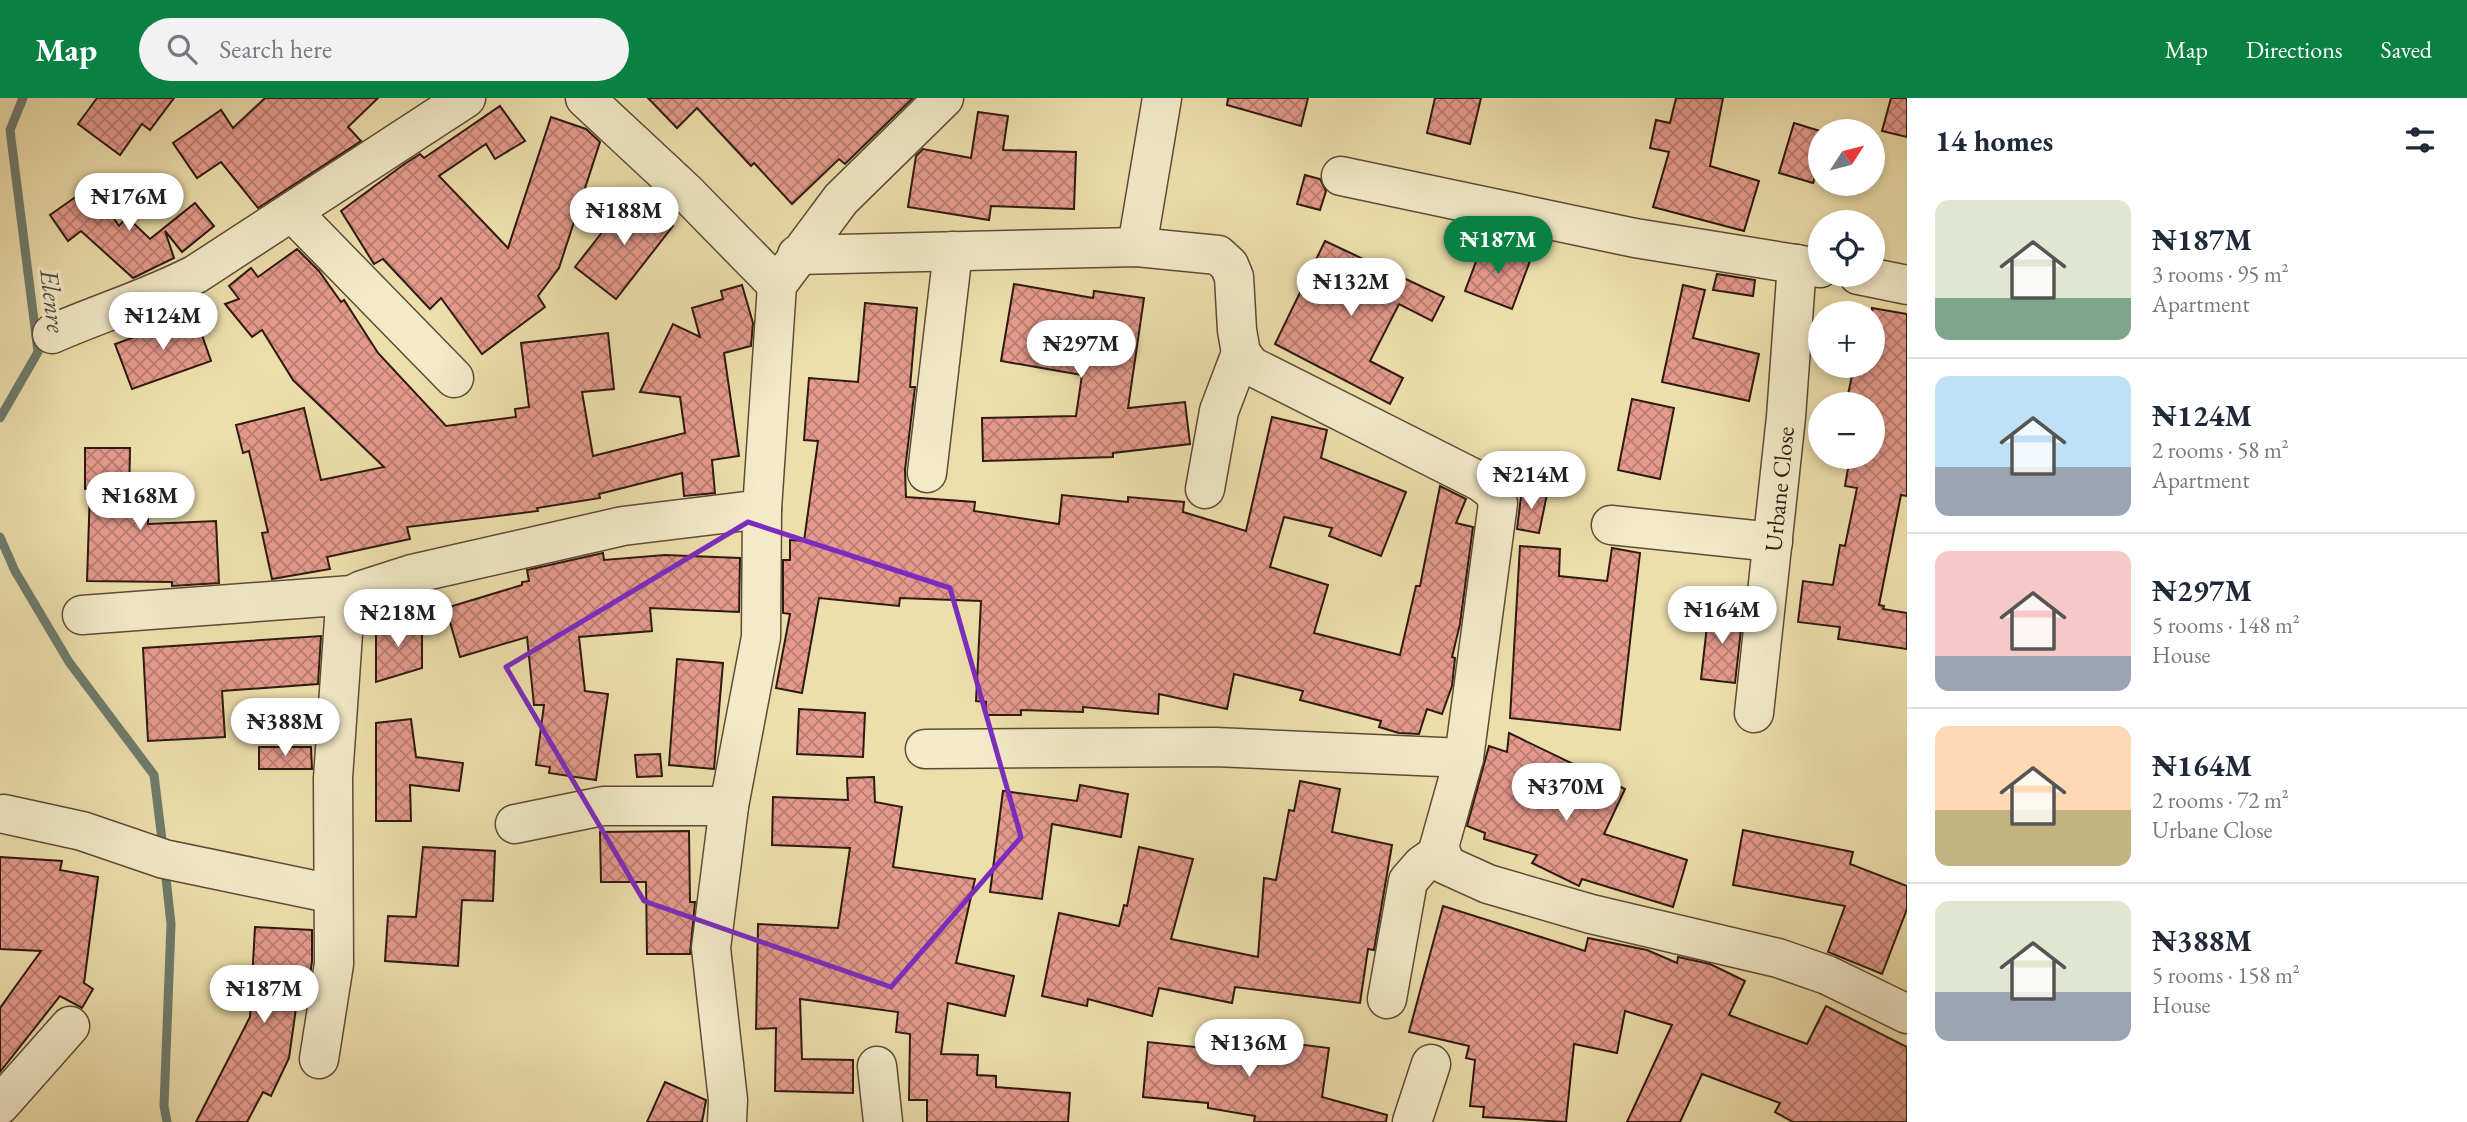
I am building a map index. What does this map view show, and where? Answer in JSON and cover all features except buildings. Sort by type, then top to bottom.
[{"type":"street","points":[[52,334],[110,308],[164,291],[196,274],[466,98]]},
{"type":"street","points":[[585,98],[687,193],[787,270],[953,251],[1137,247],[1218,255],[1229,264],[1234,277],[1241,353],[1251,366],[1276,381],[1481,482],[1493,491],[1498,503],[1497,514],[1464,758],[1439,853],[1408,881],[1387,999]]},
{"type":"street","points":[[727,1122],[728,1100],[711,948],[729,806],[761,637],[762,509],[787,270],[841,199],[944,98]]},
{"type":"street","points":[[1137,247],[1162,98]]},
{"type":"street","points":[[1341,176],[1635,238],[1808,266]]},
{"type":"street","points":[[292,212],[454,378]]},
{"type":"street","points":[[927,473],[953,251]]},
{"type":"street","name":"Urbane Close","points":[[1754,713],[1787,417],[1808,266]]},
{"type":"street","points":[[1885,281],[1907,285]]},
{"type":"street","points":[[1205,489],[1219,411],[1241,353]]},
{"type":"street","points":[[82,615],[352,595],[412,574],[623,526],[762,509]]},
{"type":"street","points":[[1611,525],[1773,542]]},
{"type":"street","points":[[319,1059],[334,964],[334,741],[345,605],[352,595]]},
{"type":"street","points":[[925,749],[1215,747],[1464,758]]},
{"type":"street","points":[[515,824],[603,806],[729,806]]},
{"type":"street","points":[[4,814],[82,831],[164,859],[333,894]]},
{"type":"street","points":[[1439,853],[1452,870],[1488,884],[1591,914],[1778,958],[1827,975],[1907,1014]]},
{"type":"street","points":[[0,1105],[70,1026]]},
{"type":"street","points":[[1412,1122],[1431,1064]]},
{"type":"street","points":[[877,1066],[883,1122]]},
{"type":"highlighted area","points":[[748,522],[950,588],[1021,837],[891,987],[644,901],[506,667]]},
{"type":"waterway","name":"Elenre","points":[[0,418],[38,352],[10,130],[23,98]]},
{"type":"waterway","points":[[0,537],[15,571],[69,662],[154,775],[163,848]]},
{"type":"waterway","points":[[165,869],[171,924],[164,1106],[167,1122]]}]
